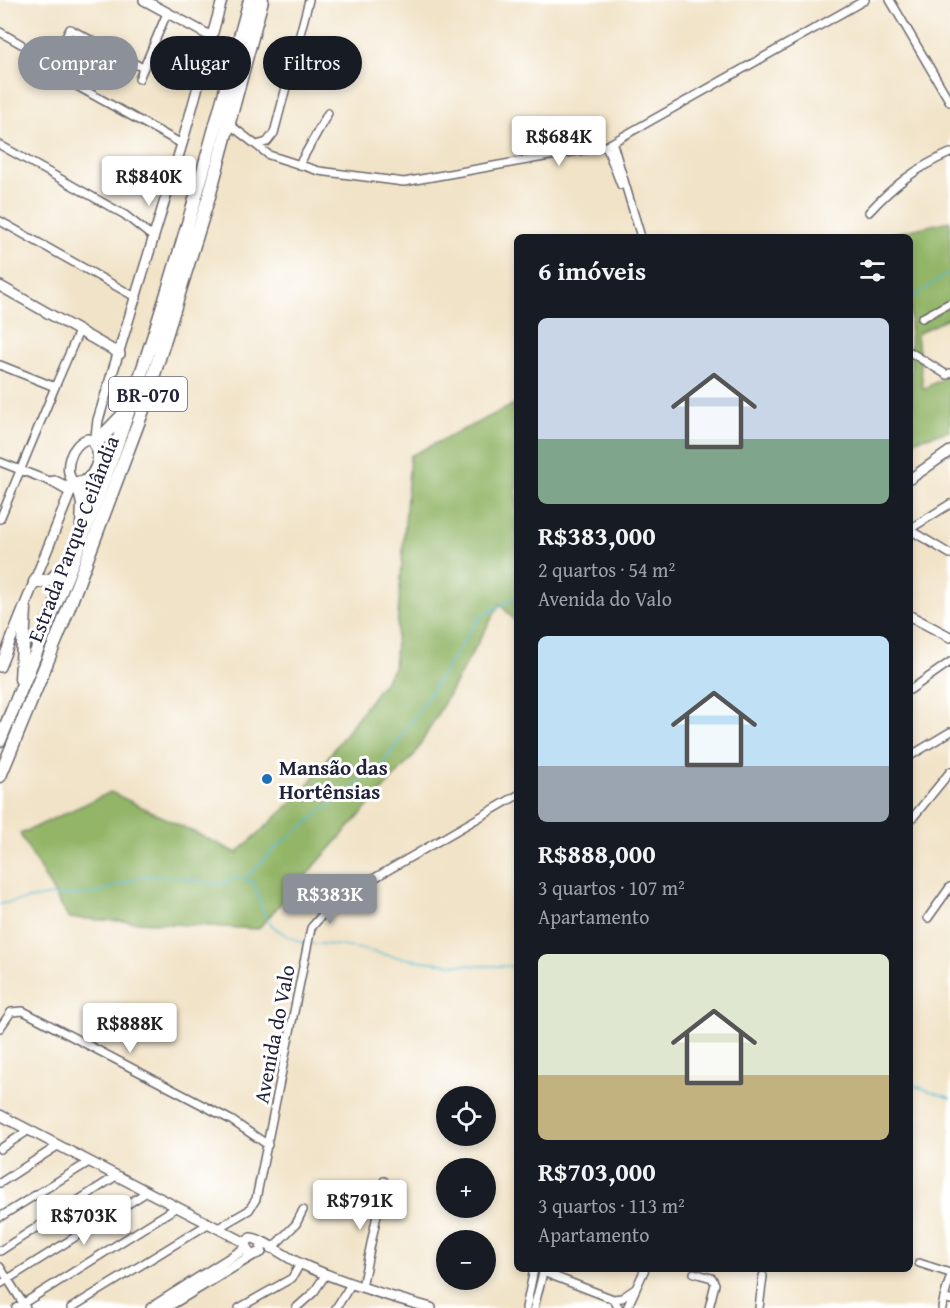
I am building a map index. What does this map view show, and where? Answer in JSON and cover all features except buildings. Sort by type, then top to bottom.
[{"type":"highway","name":"Estrada Parque Ceilândia","points":[[0,740],[79,545],[130,407],[199,190],[250,0]]},
{"type":"highway","name":"Estrada Parque Ceilândia","points":[[0,776],[61,628],[143,410],[229,124],[262,0]]},
{"type":"highway","points":[[92,442],[130,407]]},
{"type":"highway","points":[[35,582],[51,580],[64,571],[79,545],[83,504],[74,487]]},
{"type":"highway","points":[[20,692],[25,609]]},
{"type":"street","points":[[144,0],[210,36]]},
{"type":"street","points":[[212,36],[222,0]]},
{"type":"street","points":[[257,145],[267,142],[274,132],[309,0]]},
{"type":"street","points":[[229,124],[268,155],[319,171],[404,182],[610,145],[866,0]]},
{"type":"street","points":[[890,0],[950,102]]},
{"type":"street","points":[[139,79],[167,13]]},
{"type":"street","points":[[66,36],[70,29],[83,36]]},
{"type":"street","points":[[0,32],[18,42]]},
{"type":"street","points":[[138,65],[143,68]]},
{"type":"street","points":[[83,90],[182,144]]},
{"type":"street","points":[[0,667],[74,487],[86,479],[96,466],[98,457],[92,442],[137,298],[150,235],[182,144],[197,90]]},
{"type":"street","points":[[299,165],[328,113]]},
{"type":"street","points":[[0,145],[125,215],[150,235]]},
{"type":"street","points":[[610,145],[637,234]]},
{"type":"street","points":[[868,212],[915,170],[950,153]]},
{"type":"street","points":[[0,221],[137,298]]},
{"type":"street","points":[[0,286],[120,354]]},
{"type":"street","points":[[922,318],[950,303]]},
{"type":"street","points":[[0,519],[79,331]]},
{"type":"street","points":[[913,354],[947,375],[950,373]]},
{"type":"street","points":[[0,365],[55,387]]},
{"type":"street","points":[[74,487],[68,473],[71,457],[78,445],[92,442]]},
{"type":"street","points":[[913,476],[950,451]]},
{"type":"street","points":[[0,462],[49,481],[55,480],[74,487]]},
{"type":"street","points":[[913,528],[950,504]]},
{"type":"street","points":[[913,532],[950,554]]},
{"type":"street","points":[[913,618],[950,637]]},
{"type":"street","points":[[913,688],[950,662]]},
{"type":"street","points":[[913,754],[950,732]]},
{"type":"street","points":[[913,817],[950,772]]},
{"type":"street","name":"Avenida do Valo","points":[[218,1228],[254,1205],[311,928],[333,902],[514,797]]},
{"type":"street","points":[[928,918],[950,887]]},
{"type":"street","points":[[0,1028],[11,1012],[23,1011],[231,1120],[268,1145]]},
{"type":"street","points":[[0,1115],[253,1246],[272,1250],[300,1264],[408,1305],[431,1308]]},
{"type":"street","points":[[0,1149],[29,1130]]},
{"type":"street","points":[[0,1183],[59,1146]]},
{"type":"street","points":[[0,1217],[89,1162]]},
{"type":"street","points":[[0,1251],[116,1176]]},
{"type":"street","points":[[362,1287],[384,1181]]},
{"type":"street","points":[[0,1284],[147,1192]]},
{"type":"street","points":[[0,1267],[22,1307],[177,1207]]},
{"type":"street","points":[[272,1250],[296,1224],[303,1210]]},
{"type":"street","points":[[71,1308],[208,1224]]},
{"type":"street","points":[[151,1308],[253,1246]]},
{"type":"street","points":[[165,1308],[253,1246]]},
{"type":"street","points":[[919,1263],[950,1273]]},
{"type":"street","points":[[239,1308],[292,1278],[300,1264]]},
{"type":"street","points":[[526,1308],[533,1272]]},
{"type":"street","points":[[534,1308],[543,1272]]},
{"type":"street","points":[[546,1272],[613,1299],[622,1298],[636,1289]]},
{"type":"street","points":[[627,1308],[644,1272]]},
{"type":"street","points":[[296,1308],[314,1292],[326,1274]]},
{"type":"street","points":[[694,1274],[712,1278],[715,1284],[709,1308]]},
{"type":"street","points":[[759,1308],[763,1276]]},
{"type":"street","points":[[942,1308],[947,1299],[950,1278]]},
{"type":"street","points":[[336,1308],[352,1283]]},
{"type":"street","points":[[613,1299],[619,1308]]},
{"type":"green space","points":[[950,221],[950,317],[917,334],[923,389],[950,375],[950,431],[913,440],[913,234],[892,234]]},
{"type":"green space","points":[[514,404],[514,620],[500,604],[415,754],[258,929],[68,918],[20,834],[111,792],[237,853],[300,795],[394,668],[410,456]]},
{"type":"waterway","points":[[913,298],[950,272]]},
{"type":"waterway","points":[[246,878],[275,848],[384,763],[480,617],[514,598]]},
{"type":"waterway","points":[[0,904],[46,896],[93,894],[144,876],[179,877],[213,884],[222,884],[237,877],[254,883],[265,916],[275,928],[305,944]]},
{"type":"waterway","points":[[309,944],[343,946],[442,963],[514,966]]},
{"type":"waterway","points":[[913,1085],[950,1098]]},
{"type":"place","name":"Mansão das Hortênsias","points":[[267,779]]}]
